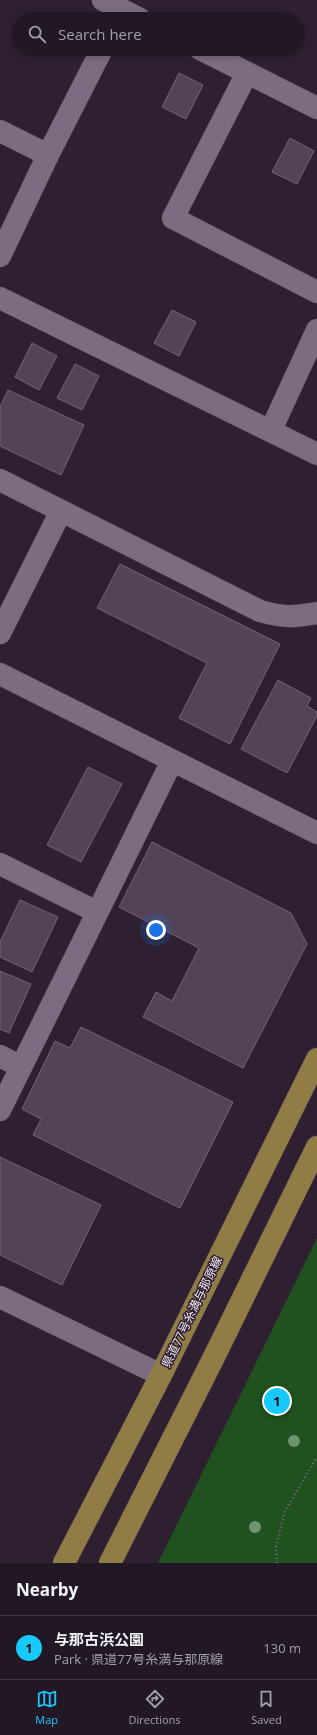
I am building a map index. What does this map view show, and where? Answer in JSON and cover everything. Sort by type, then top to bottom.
[{"type":"main road","name":"県道77号糸満与那原線","points":[[64,1563],[161,1375],[317,1059]]},
{"type":"main road","points":[[110,1563],[214,1357],[317,1147]]},
{"type":"street","points":[[0,256],[48,155],[98,56]]},
{"type":"street","points":[[214,56],[317,108]]},
{"type":"street","points":[[247,73],[173,218],[317,292]]},
{"type":"street","points":[[0,131],[48,155]]},
{"type":"street","points":[[0,298],[271,430],[317,454]]},
{"type":"street","points":[[271,430],[317,330]]},
{"type":"street","points":[[0,480],[260,610],[281,616],[317,613]]},
{"type":"street","points":[[0,633],[61,511]]},
{"type":"street","points":[[0,674],[317,833]]},
{"type":"street","points":[[0,1110],[172,761]]},
{"type":"street","points":[[0,864],[97,912]]},
{"type":"street","points":[[0,1056],[21,1067]]},
{"type":"street","points":[[0,1297],[161,1375]]},
{"type":"path","points":[[276,1563],[276,1547],[285,1511],[317,1457]]},
{"type":"green space","points":[[317,1238],[317,1563],[158,1563]]},
{"type":"building","points":[[179,73],[203,85],[186,119],[162,107]]},
{"type":"building","points":[[290,138],[314,151],[297,184],[272,172]]},
{"type":"building","points":[[172,310],[196,322],[179,356],[154,343]]},
{"type":"building","points":[[32,343],[57,356],[39,390],[15,377]]},
{"type":"building","points":[[75,364],[99,376],[82,410],[57,398]]},
{"type":"building","points":[[8,390],[84,425],[61,475],[0,446],[0,407]]},
{"type":"building","points":[[120,564],[280,644],[230,744],[179,718],[207,663],[97,608]]},
{"type":"building","points":[[278,680],[311,698],[307,706],[317,712],[317,716],[287,773],[241,749]]},
{"type":"building","points":[[88,767],[122,784],[81,862],[47,845]]},
{"type":"building","points":[[152,842],[291,913],[307,944],[243,1068],[143,1017],[156,992],[172,1001],[199,948],[119,907]]},
{"type":"building","points":[[20,900],[58,917],[32,972],[0,957],[0,942]]},
{"type":"building","points":[[0,971],[31,984],[9,1033],[0,1029]]},
{"type":"building","points":[[81,1027],[233,1102],[180,1208],[33,1135],[41,1119],[22,1109],[55,1041],[70,1048]]},
{"type":"building","points":[[0,1157],[101,1205],[62,1285],[0,1255]]},
{"type":"place","name":"与那古浜公園","points":[[277,1401]]}]
